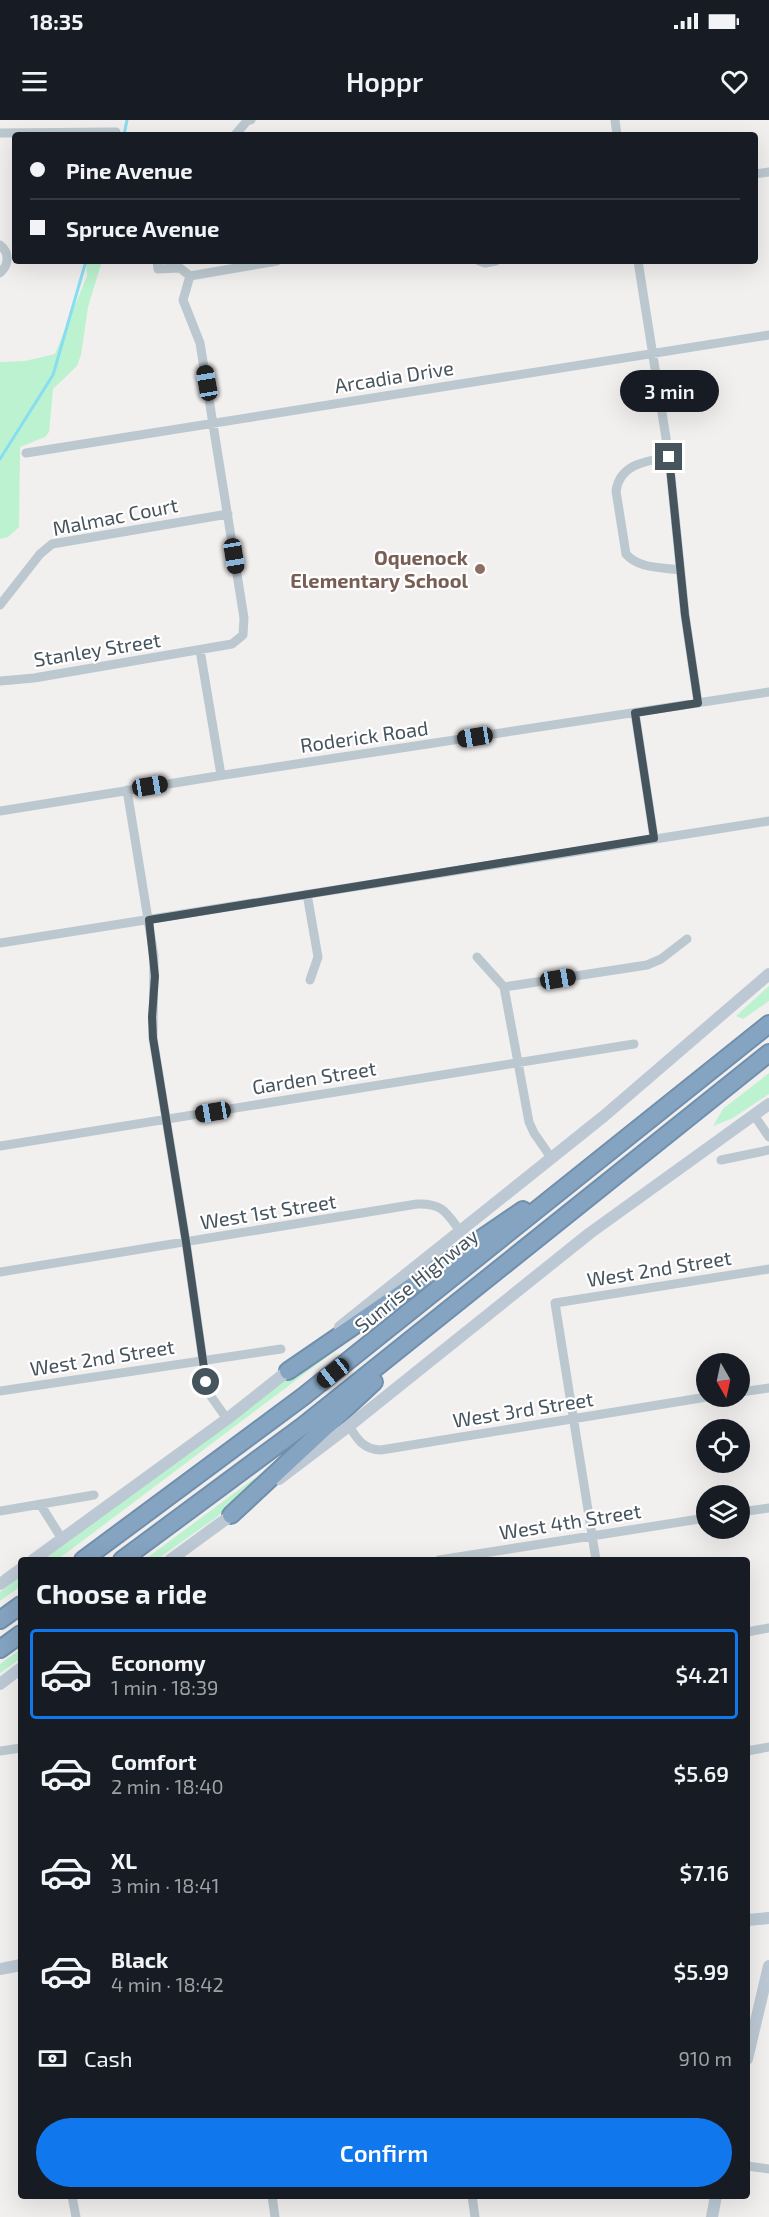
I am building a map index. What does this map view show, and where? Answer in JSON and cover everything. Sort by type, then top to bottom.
[{"type":"highway","name":"Sunrise Highway","points":[[86,1557],[289,1408],[769,1024]]},
{"type":"highway","points":[[126,1557],[281,1443],[769,1053]]},
{"type":"highway","points":[[288,1371],[503,1222],[580,1175]]},
{"type":"highway","points":[[231,1515],[361,1395],[420,1333]]},
{"type":"highway","points":[[0,1620],[18,1607]]},
{"type":"highway","points":[[0,1649],[18,1636]]},
{"type":"main road","name":"Sunrise Highway","points":[[37,1557],[227,1419],[288,1371],[460,1230],[552,1159],[769,974]]},
{"type":"main road","points":[[174,1557],[349,1426],[590,1233],[769,1104]]},
{"type":"main road","points":[[0,1584],[18,1571]]},
{"type":"main road","points":[[0,1684],[18,1670]]},
{"type":"main road","points":[[750,1920],[769,1918]]},
{"type":"main road","points":[[0,1969],[18,1966]]},
{"type":"main road","points":[[750,2046],[769,1966]]},
{"type":"main road","points":[[712,2217],[715,2199]]},
{"type":"street","points":[[238,132],[248,120]]},
{"type":"street","points":[[0,245],[7,254],[8,261],[0,273]]},
{"type":"street","points":[[157,264],[158,269],[181,264],[190,276]]},
{"type":"street","points":[[190,276],[260,264]]},
{"type":"street","points":[[638,264],[669,457],[680,570],[698,703]]},
{"type":"street","points":[[190,276],[183,300],[200,343],[228,514]]},
{"type":"street","name":"Arcadia Drive","points":[[26,453],[769,335]]},
{"type":"street","points":[[669,457],[628,469],[617,483],[616,491],[626,554],[632,561],[641,565],[680,570]]},
{"type":"street","name":"Malmac Court","points":[[0,605],[40,554],[52,544],[228,514]]},
{"type":"street","name":"Stanley Street","points":[[0,681],[34,678],[232,644],[243,635],[244,618],[228,514]]},
{"type":"street","points":[[200,650],[221,775]]},
{"type":"street","name":"Roderick Road","points":[[0,811],[769,692]]},
{"type":"street","points":[[635,713],[654,838]]},
{"type":"street","points":[[127,790],[149,920],[155,976],[153,1038],[207,1388],[227,1419]]},
{"type":"street","points":[[0,943],[769,821]]},
{"type":"street","points":[[307,894],[318,957],[310,980]]},
{"type":"street","points":[[504,987],[647,965],[661,959],[687,939]]},
{"type":"street","points":[[477,957],[504,987],[531,1128],[552,1159]]},
{"type":"street","name":"Garden Street","points":[[0,1146],[634,1044]]},
{"type":"street","points":[[754,1115],[769,1137]]},
{"type":"street","points":[[721,1160],[769,1150]]},
{"type":"street","name":"West 1st Street","points":[[0,1272],[417,1204],[430,1204],[442,1209],[460,1230]]},
{"type":"street","name":"West 2nd Street","points":[[573,1419],[555,1303],[769,1269]]},
{"type":"street","name":"West 2nd Street","points":[[0,1391],[281,1349]]},
{"type":"street","points":[[750,1391],[769,1388]]},
{"type":"street","name":"West 3rd Street","points":[[349,1426],[362,1444],[375,1450],[696,1399]]},
{"type":"street","points":[[573,1419],[596,1557]]},
{"type":"street","points":[[0,1510],[94,1495]]},
{"type":"street","points":[[40,1504],[62,1539]]},
{"type":"street","points":[[750,1511],[769,1508]]},
{"type":"street","name":"West 4th Street","points":[[458,1557],[696,1520]]},
{"type":"street","points":[[750,1631],[769,1628]]},
{"type":"street","points":[[0,1751],[18,1748]]},
{"type":"street","points":[[750,1751],[769,1748]]},
{"type":"street","points":[[750,2166],[769,2169]]},
{"type":"street","points":[[72,2199],[75,2217]]},
{"type":"street","points":[[272,2199],[275,2217]]},
{"type":"street","points":[[472,2199],[475,2217]]},
{"type":"green space","points":[[86,264],[101,264],[88,307],[81,355],[77,366],[53,389],[49,432],[45,437],[20,447],[19,527],[8,537],[0,539],[0,362],[25,361],[55,354],[87,276]]},
{"type":"green space","points":[[769,986],[769,1001],[743,1019],[736,1016]]},
{"type":"green space","points":[[769,1073],[769,1094],[733,1118],[713,1126],[723,1109]]},
{"type":"green space","points":[[368,1321],[364,1329],[61,1557],[47,1557],[324,1349]]},
{"type":"green space","points":[[271,1466],[217,1517],[160,1557],[148,1557]]},
{"type":"green space","points":[[18,1578],[18,1588],[0,1601],[0,1592]]},
{"type":"green space","points":[[18,1651],[18,1660],[0,1673],[0,1664]]},
{"type":"waterway","points":[[125,132],[127,120]]},
{"type":"waterway","points":[[0,459],[53,375],[85,264]]},
{"type":"place","name":"Oquenock Elementary School","points":[[480,569]]},
{"type":"route","points":[[206,1382],[153,1038],[155,976],[149,920],[654,838],[635,713],[698,703],[685,615],[669,457]]}]
